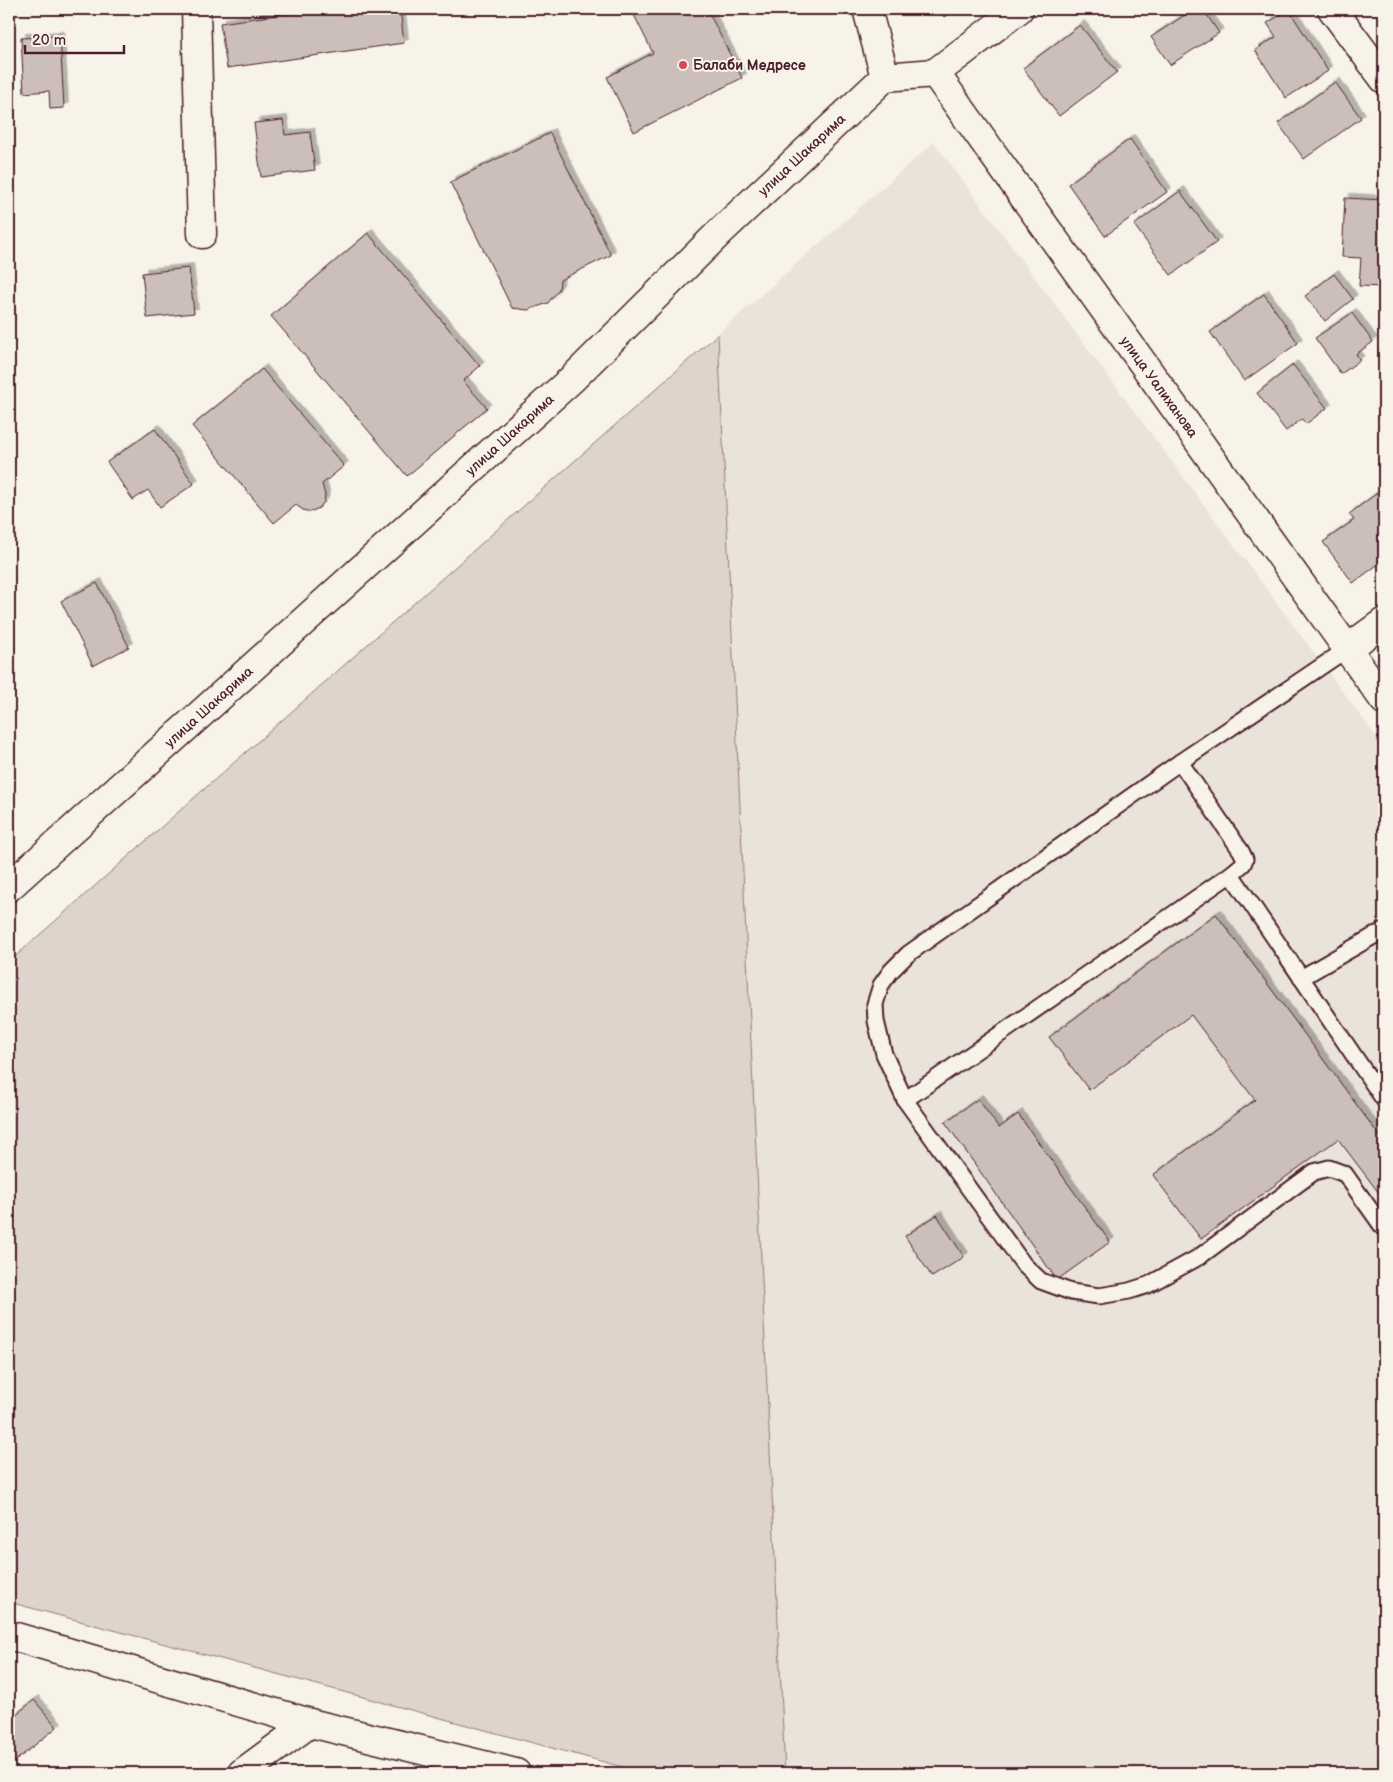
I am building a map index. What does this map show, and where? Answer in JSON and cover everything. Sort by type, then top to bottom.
[{"type":"street","points":[[196,9],[202,234]]},
{"type":"street","points":[[867,9],[885,77],[935,73],[1018,9]]},
{"type":"street","points":[[1332,9],[1384,79]]},
{"type":"street","name":"улица Уалиханова","points":[[935,73],[1384,700]]},
{"type":"street","name":"улица Шакарима","points":[[9,887],[572,379],[720,232],[885,77]]},
{"type":"street","points":[[1347,648],[1384,622]]},
{"type":"street","points":[[9,1635],[310,1723],[516,1773]]},
{"type":"street","points":[[242,1773],[310,1723]]},
{"type":"lane","points":[[1347,648],[1180,762],[908,954],[891,971],[881,985],[875,1004],[876,1021],[884,1054],[905,1100],[1024,1265],[1041,1281],[1070,1292],[1099,1296],[1129,1291],[1148,1284],[1198,1257],[1314,1172],[1329,1168],[1345,1174],[1384,1229]]},
{"type":"lane","points":[[905,1100],[1243,864],[1244,858],[1180,762]]},
{"type":"lane","points":[[1231,874],[1384,1100]]},
{"type":"lane","points":[[1301,978],[1384,930]]},
{"type":"shaded area","points":[[934,142],[1384,747],[1384,1773],[645,1773],[9,1602],[9,962]]},
{"type":"shaded area","points":[[718,334],[785,1773],[645,1773],[9,1602],[9,962]]},
{"type":"building","points":[[320,9],[400,9],[404,43],[227,68],[220,23]]},
{"type":"building","name":"Балаби Медресе","points":[[631,9],[707,9],[742,78],[634,132],[607,77],[653,53]]},
{"type":"building","points":[[938,9],[955,9],[944,17]]},
{"type":"building","points":[[1194,9],[1203,9],[1219,33],[1170,65],[1151,37]]},
{"type":"building","points":[[1289,10],[1328,71],[1286,98],[1255,50],[1276,37],[1267,23]]},
{"type":"building","points":[[1080,25],[1117,72],[1059,116],[1023,68]]},
{"type":"building","points":[[60,36],[64,108],[50,109],[49,91],[24,93],[21,38]]},
{"type":"building","points":[[1335,82],[1361,118],[1304,159],[1278,123]]},
{"type":"building","points":[[283,120],[285,135],[310,132],[315,170],[261,177],[254,123]]},
{"type":"building","points":[[550,133],[611,255],[560,280],[559,289],[548,303],[528,310],[512,308],[450,182]]},
{"type":"building","points":[[1130,139],[1167,192],[1105,236],[1068,184]]},
{"type":"building","points":[[1180,191],[1217,242],[1171,275],[1134,225]]},
{"type":"building","points":[[1345,198],[1384,200],[1384,287],[1359,286],[1361,258],[1342,257]]},
{"type":"building","points":[[368,233],[480,366],[463,381],[487,408],[407,476],[271,316]]},
{"type":"building","points":[[189,268],[194,313],[147,318],[142,273]]},
{"type":"building","points":[[1334,274],[1353,299],[1325,321],[1305,296]]},
{"type":"building","points":[[1264,294],[1298,343],[1244,381],[1210,332]]},
{"type":"building","points":[[1352,313],[1373,342],[1356,354],[1360,360],[1341,374],[1315,338]]},
{"type":"building","points":[[1293,365],[1327,408],[1306,424],[1302,419],[1286,431],[1257,393]]},
{"type":"building","points":[[262,369],[344,466],[322,484],[325,495],[324,502],[319,508],[310,512],[296,505],[274,523],[192,426]]},
{"type":"building","points":[[155,429],[194,484],[160,507],[148,490],[133,500],[107,462]]},
{"type":"building","points":[[1384,488],[1384,560],[1353,583],[1323,542],[1354,520],[1349,514]]},
{"type":"building","points":[[97,583],[129,647],[93,666],[61,601]]},
{"type":"building","points":[[1216,914],[1384,1142],[1384,1189],[1379,1193],[1338,1139],[1201,1239],[1153,1175],[1255,1100],[1191,1015],[1089,1090],[1049,1037]]},
{"type":"building","points":[[978,1099],[999,1128],[1018,1114],[1110,1242],[1057,1280],[945,1122]]},
{"type":"building","points":[[937,1215],[964,1257],[932,1277],[905,1236]]},
{"type":"building","points":[[34,1700],[57,1727],[9,1766],[9,1720]]},
{"type":"place","name":"Балаби Медресе","points":[[683,65]]}]
